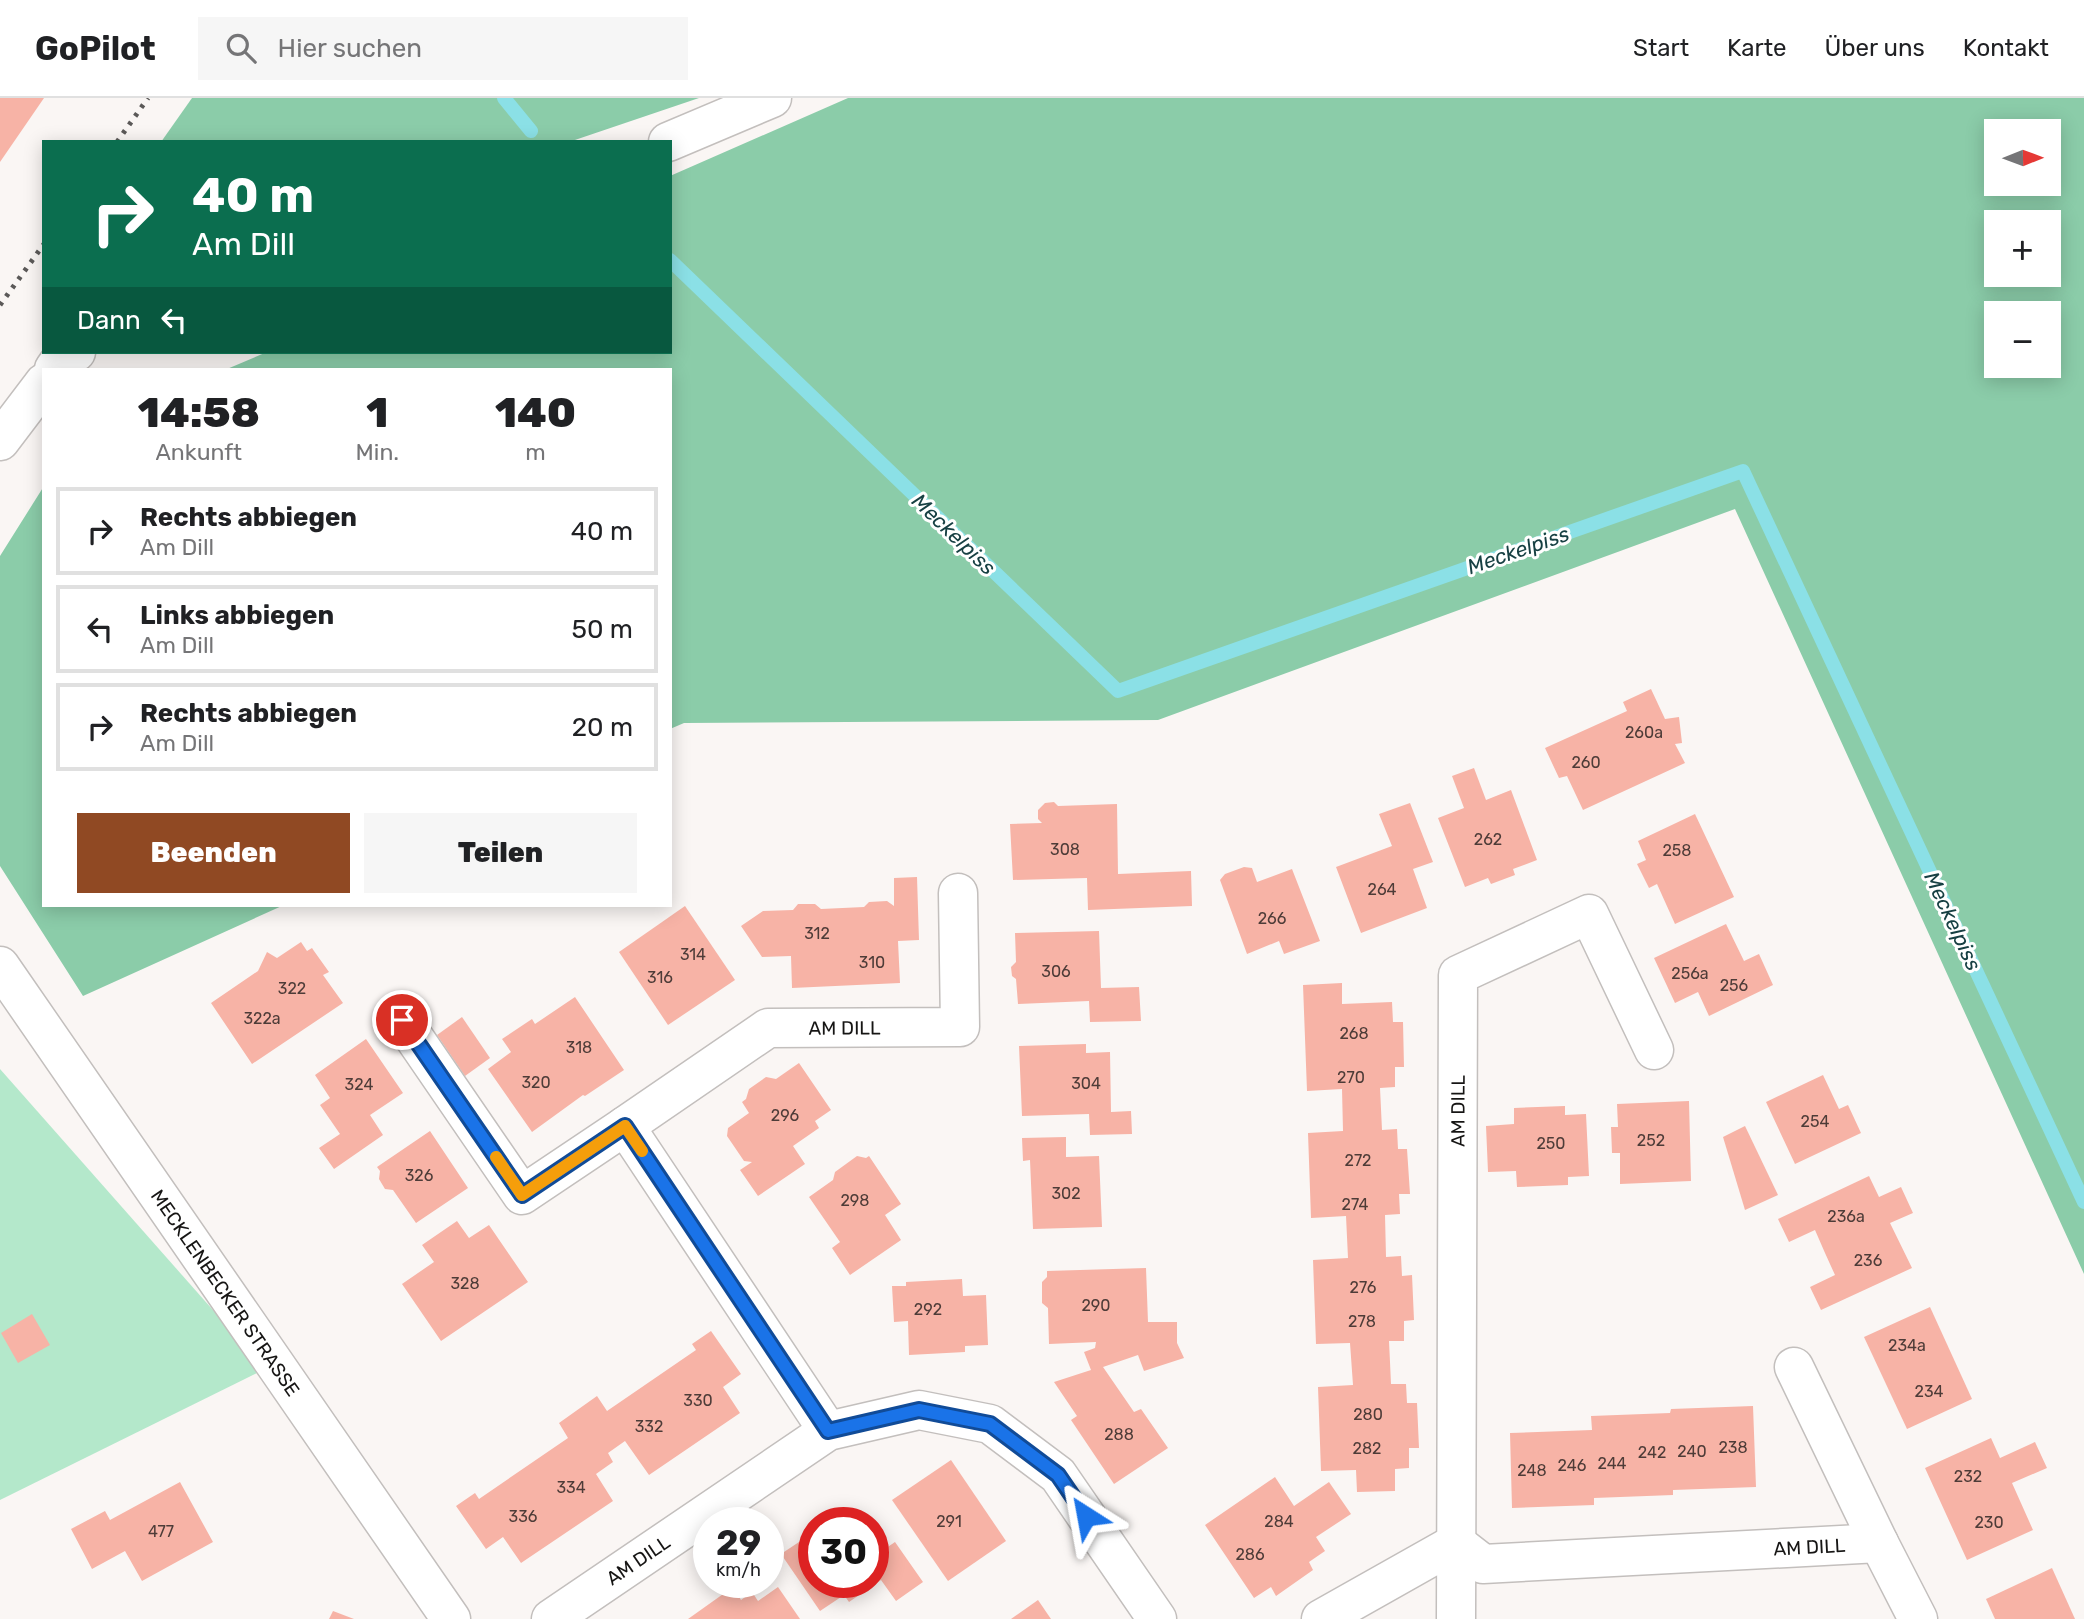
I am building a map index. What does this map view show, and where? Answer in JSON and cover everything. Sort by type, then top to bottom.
[{"type":"street","points":[[672,140],[772,98]]},
{"type":"street","points":[[55,368],[64,356],[70,354]]},
{"type":"street","points":[[0,442],[42,386]]},
{"type":"street","name":"AM DILL","points":[[402,1020],[522,1195],[768,1028],[960,1027],[958,893]]},
{"type":"street","name":"AM DILL","points":[[1456,1619],[1458,975],[1589,914],[1654,1050]]},
{"type":"street","name":"MECKLENBECKER STRASSE","points":[[0,966],[451,1619]]},
{"type":"street","points":[[625,1126],[828,1431]]},
{"type":"street","name":"AM DILL","points":[[1794,1367],[1918,1619]]},
{"type":"street","name":"AM DILL","points":[[551,1619],[828,1431],[919,1410],[990,1424],[1058,1475],[1157,1619]]},
{"type":"street","points":[[1321,1619],[1456,1543]]},
{"type":"street","name":"AM DILL","points":[[1456,1543],[1483,1564],[1879,1543]]},
{"type":"green space","points":[[192,98],[699,98],[575,140],[162,140]]},
{"type":"green space","points":[[848,98],[2084,98],[2084,1274],[1735,509],[1158,720],[684,723],[672,728],[672,368],[229,368],[262,354],[672,354],[672,175]]},
{"type":"green space","points":[[42,489],[42,907],[280,907],[83,996],[0,866],[0,556]]},
{"type":"green space","points":[[0,1069],[265,1369],[0,1500]]},
{"type":"building","points":[[0,98],[44,98],[0,162]]},
{"type":"building","points":[[1651,689],[1665,719],[1679,717],[1682,743],[1675,744],[1685,763],[1583,810],[1567,776],[1559,778],[1545,748],[1627,711],[1623,702]]},
{"type":"building","points":[[1474,768],[1486,800],[1511,790],[1537,860],[1513,869],[1515,875],[1491,884],[1488,878],[1465,887],[1438,818],[1464,808],[1452,776]]},
{"type":"building","points":[[1054,802],[1058,806],[1117,804],[1118,874],[1191,871],[1192,906],[1088,910],[1087,878],[1013,880],[1010,824],[1042,823],[1038,819],[1038,810],[1045,803]]},
{"type":"building","points":[[1410,803],[1433,862],[1413,869],[1427,908],[1361,933],[1336,867],[1392,846],[1379,814]]},
{"type":"building","points":[[1695,814],[1734,897],[1675,924],[1657,884],[1649,888],[1637,864],[1646,860],[1638,841]]},
{"type":"building","points":[[1244,867],[1252,868],[1257,882],[1292,869],[1320,941],[1284,954],[1279,941],[1247,954],[1220,880],[1225,874]]},
{"type":"building","points":[[917,877],[919,940],[898,941],[900,983],[792,988],[791,956],[762,957],[741,926],[763,911],[793,910],[798,904],[815,904],[821,909],[864,907],[869,902],[887,901],[894,906],[894,878]]},
{"type":"building","points":[[685,906],[735,980],[668,1025],[619,952]]},
{"type":"building","points":[[1726,924],[1744,961],[1759,954],[1773,985],[1709,1016],[1698,992],[1675,1003],[1654,958]]},
{"type":"building","points":[[1099,931],[1101,988],[1139,987],[1141,1021],[1090,1022],[1089,1001],[1018,1004],[1016,979],[1012,976],[1011,967],[1016,962],[1015,933]]},
{"type":"building","points":[[301,942],[307,951],[312,948],[329,972],[323,975],[343,1003],[252,1064],[211,1003],[258,971],[267,952],[277,958]]},
{"type":"building","points":[[1342,983],[1342,1004],[1392,1002],[1393,1022],[1403,1022],[1404,1067],[1395,1067],[1395,1087],[1380,1088],[1382,1130],[1397,1129],[1398,1149],[1407,1149],[1410,1194],[1399,1194],[1400,1214],[1385,1215],[1386,1257],[1401,1256],[1402,1276],[1412,1275],[1414,1320],[1404,1321],[1404,1341],[1389,1341],[1391,1384],[1406,1384],[1407,1403],[1417,1403],[1419,1448],[1409,1448],[1409,1468],[1395,1469],[1395,1491],[1357,1492],[1356,1470],[1321,1471],[1318,1387],[1353,1385],[1350,1343],[1316,1344],[1313,1260],[1348,1258],[1346,1216],[1311,1218],[1308,1133],[1343,1131],[1342,1089],[1307,1091],[1303,985]]},
{"type":"building","points":[[575,997],[624,1070],[583,1095],[532,1132],[488,1069],[511,1052],[502,1039],[532,1019],[535,1024]]},
{"type":"building","points":[[462,1017],[490,1058],[465,1076],[437,1035]]},
{"type":"building","points":[[366,1039],[403,1093],[370,1115],[383,1135],[334,1169],[319,1148],[340,1134],[320,1105],[330,1098],[315,1075]]},
{"type":"building","points":[[1086,1044],[1086,1053],[1110,1052],[1111,1112],[1131,1111],[1132,1134],[1090,1135],[1089,1114],[1022,1116],[1019,1046]]},
{"type":"building","points":[[799,1063],[831,1110],[815,1121],[819,1128],[793,1146],[805,1164],[758,1196],[740,1170],[752,1162],[744,1161],[727,1136],[728,1128],[749,1113],[742,1102],[749,1089],[766,1077],[776,1079]]},
{"type":"building","points":[[1823,1075],[1839,1109],[1848,1105],[1861,1133],[1795,1164],[1766,1102]]},
{"type":"building","points":[[1689,1101],[1691,1181],[1620,1184],[1620,1153],[1612,1153],[1611,1127],[1618,1127],[1617,1104]]},
{"type":"building","points":[[1565,1106],[1565,1115],[1586,1114],[1589,1176],[1568,1177],[1568,1185],[1517,1187],[1516,1171],[1488,1172],[1486,1126],[1514,1124],[1514,1108]]},
{"type":"building","points":[[1745,1126],[1778,1195],[1745,1210],[1723,1137]]},
{"type":"building","points":[[430,1131],[468,1188],[416,1223],[393,1190],[385,1189],[379,1179],[380,1171],[377,1167]]},
{"type":"building","points":[[1066,1137],[1066,1157],[1099,1156],[1102,1227],[1033,1229],[1030,1160],[1023,1161],[1022,1138]]},
{"type":"building","points":[[857,1156],[869,1156],[901,1204],[885,1215],[901,1240],[850,1275],[832,1248],[840,1242],[809,1197],[833,1180],[835,1172]]},
{"type":"building","points":[[1869,1176],[1879,1197],[1901,1187],[1913,1213],[1890,1223],[1912,1268],[1821,1310],[1810,1287],[1835,1275],[1815,1230],[1789,1242],[1778,1219]]},
{"type":"building","points":[[457,1221],[469,1238],[489,1225],[528,1282],[441,1341],[402,1284],[434,1262],[422,1245]]},
{"type":"building","points":[[1146,1268],[1148,1322],[1177,1322],[1177,1343],[1184,1358],[1144,1371],[1138,1355],[1103,1367],[1134,1412],[1141,1409],[1168,1448],[1114,1484],[1071,1420],[1077,1416],[1054,1382],[1091,1370],[1084,1352],[1095,1348],[1096,1342],[1049,1344],[1048,1308],[1042,1303],[1042,1282],[1047,1277],[1047,1271]]},
{"type":"building","points":[[962,1279],[963,1296],[986,1295],[988,1345],[965,1346],[965,1352],[909,1355],[908,1321],[894,1322],[892,1286],[906,1286],[906,1282]]},
{"type":"building","points":[[1930,1307],[1972,1399],[1907,1429],[1864,1337]]},
{"type":"building","points":[[32,1314],[50,1345],[18,1363],[1,1333]]},
{"type":"building","points":[[711,1331],[741,1374],[723,1387],[740,1413],[649,1475],[625,1441],[608,1453],[613,1462],[596,1474],[613,1501],[521,1563],[503,1537],[486,1549],[456,1506],[475,1493],[479,1499],[568,1438],[559,1423],[597,1396],[607,1411],[696,1350],[692,1344]]},
{"type":"building","points":[[1753,1406],[1756,1487],[1673,1490],[1673,1495],[1594,1498],[1594,1505],[1512,1508],[1510,1433],[1592,1430],[1591,1416]]},
{"type":"building","points":[[1991,1438],[2000,1458],[2035,1442],[2047,1468],[2012,1483],[2033,1530],[1967,1560],[1925,1468]]},
{"type":"building","points":[[951,1460],[1006,1541],[948,1581],[892,1500]]},
{"type":"building","points":[[1275,1477],[1294,1506],[1329,1482],[1351,1514],[1316,1537],[1325,1551],[1309,1562],[1313,1570],[1276,1596],[1271,1587],[1254,1598],[1205,1525]]},
{"type":"building","points":[[180,1482],[213,1542],[142,1581],[125,1551],[92,1569],[71,1529],[105,1511],[110,1520]]},
{"type":"building","points":[[895,1542],[923,1582],[896,1601],[889,1591],[889,1546]]},
{"type":"building","points":[[798,1543],[798,1579],[784,1558],[784,1552]]},
{"type":"building","points":[[2052,1568],[2075,1619],[1995,1619],[1986,1599]]},
{"type":"building","points":[[784,1596],[800,1619],[688,1619],[718,1598],[756,1598],[758,1601],[762,1598],[784,1598]]},
{"type":"building","points":[[811,1598],[840,1598],[820,1611]]},
{"type":"building","points":[[1038,1600],[1051,1619],[1011,1619]]},
{"type":"building","points":[[333,1611],[354,1619],[329,1619]]},
{"type":"waterway","name":"Meckelpiss","points":[[504,98],[531,131]]},
{"type":"waterway","name":"Meckelpiss","points":[[672,262],[1118,691],[1743,471],[2084,1202]]},
{"type":"railway","points":[[118,140],[148,98]]},
{"type":"railway","points":[[0,305],[42,247]]},
{"type":"slow traffic","points":[[496,1157],[522,1195],[625,1126],[642,1151]]},
{"type":"route","points":[[402,1020],[522,1195],[625,1126],[828,1431],[919,1410],[990,1424],[1058,1475],[1086,1516]]}]
